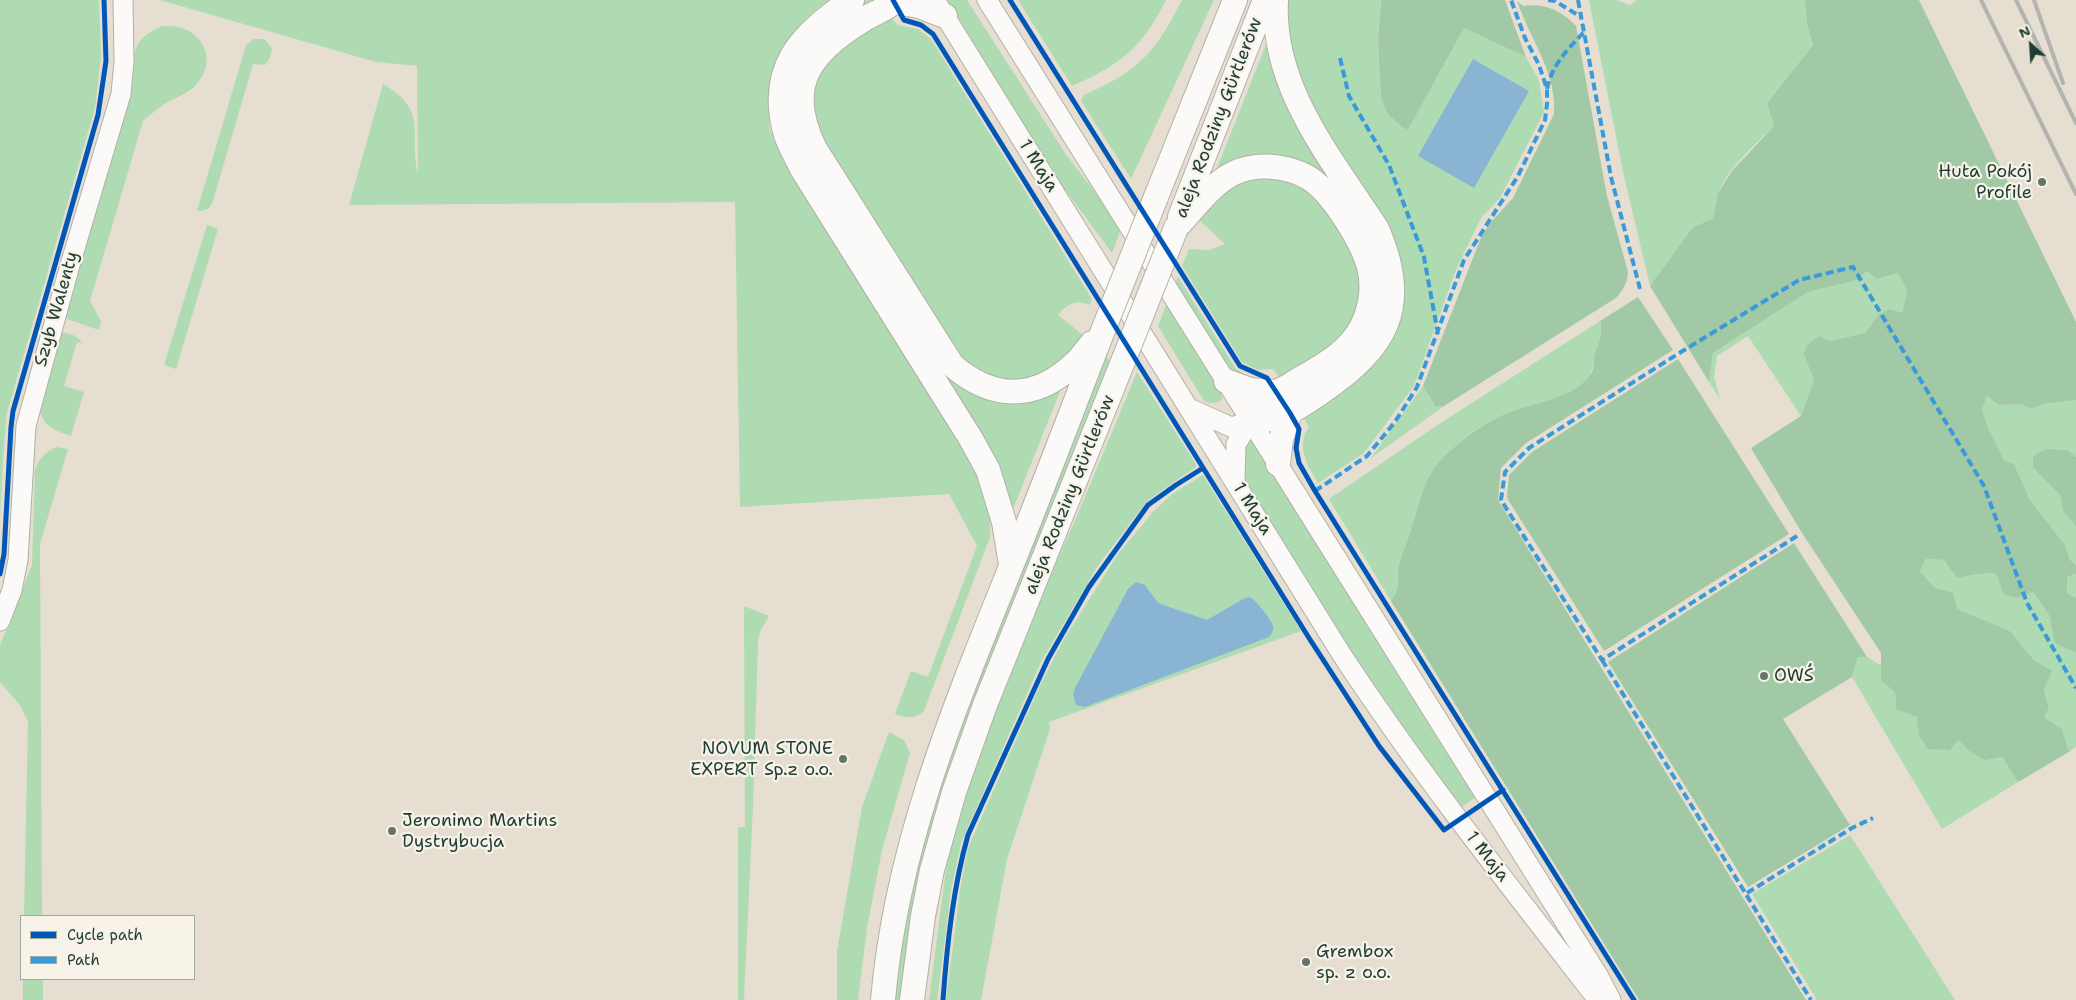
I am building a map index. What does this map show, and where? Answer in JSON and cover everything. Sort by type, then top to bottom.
[{"type":"main road","points":[[852,0],[818,24],[793,54],[785,70],[780,93],[787,137],[802,169],[972,439],[988,470],[1004,522],[1011,565]]},
{"type":"main road","name":"aleja Rodziny Gürtlerów","points":[[883,1000],[886,967],[895,913],[920,809],[939,747],[1156,197],[1236,0]]},
{"type":"main road","name":"aleja Rodziny Gürtlerów","points":[[912,1000],[923,916],[932,870],[954,792],[985,705],[1265,0]]},
{"type":"main road","points":[[1251,421],[1267,421],[1290,414],[1356,367],[1379,341],[1388,318],[1393,295],[1392,274],[1387,252],[1377,229],[1294,97],[1281,60],[1274,20],[1276,0]]},
{"type":"main road","points":[[939,8],[895,1],[848,29],[826,46],[813,61],[804,80],[802,110],[806,130],[816,149],[952,365],[963,374],[984,386],[1008,392],[1025,392],[1047,384],[1074,364],[1104,328]]},
{"type":"main road","points":[[1176,228],[1221,181],[1235,173],[1271,166],[1307,177],[1324,190],[1338,208],[1362,249],[1369,267],[1372,289],[1369,309],[1362,328],[1348,346],[1329,361],[1277,392],[1251,421]]},
{"type":"main road","points":[[1226,381],[1250,390],[1277,392]]},
{"type":"main road","points":[[1278,464],[1281,439],[1290,414]]},
{"type":"street","name":"Szyb Walenty","points":[[0,621],[12,590],[18,560],[23,453],[28,416],[99,164],[121,94],[124,61],[123,0]]},
{"type":"street","name":"1 Maja","points":[[987,0],[1598,975],[1611,1000]]},
{"type":"street","name":"1 Maja","points":[[939,8],[1342,655],[1381,714],[1458,820],[1598,1000]]},
{"type":"street","points":[[1189,408],[1231,427],[1251,421]]},
{"type":"street","points":[[1235,481],[1236,444],[1251,421]]},
{"type":"green space","points":[[0,0],[99,0],[101,57],[95,108],[7,413],[0,516]]},
{"type":"green space","points":[[160,0],[829,0],[798,28],[781,52],[775,65],[769,92],[770,130],[969,447],[991,510],[990,537],[924,711],[910,717],[895,714],[911,671],[928,677],[977,546],[949,494],[740,507],[735,202],[349,205],[383,84],[398,94],[412,113],[418,173],[417,66],[376,62]]},
{"type":"green space","points":[[867,0],[879,0],[844,21],[825,36],[811,51],[802,66],[794,98],[800,131],[815,164],[935,354],[954,375],[976,391],[1002,399],[1031,397],[1063,384],[1009,519],[1001,485],[988,453],[805,157],[792,123],[790,90],[793,75],[800,59],[809,45],[822,31],[838,18]]},
{"type":"green space","points":[[947,0],[967,0],[1065,153],[1116,220],[1121,229],[1112,253],[1058,180]]},
{"type":"green space","points":[[1018,0],[1166,0],[1148,30],[1128,53],[1104,70],[1072,86]]},
{"type":"green space","points":[[1182,0],[1214,0],[1131,179],[1081,101],[1084,95],[1119,77],[1144,58],[1163,34]]},
{"type":"green space","points":[[1287,0],[1381,0],[1378,42],[1381,98],[1402,127],[1408,130],[1464,28],[1526,57],[1539,80],[1544,112],[1500,198],[1481,218],[1456,270],[1414,386],[1364,453],[1318,483],[1307,463],[1303,448],[1305,434],[1309,427],[1301,414],[1398,323],[1401,313],[1403,286],[1395,248],[1303,95],[1283,21]]},
{"type":"green space","points":[[1381,0],[1505,0],[1526,57],[1464,28],[1408,130],[1388,114],[1381,98],[1378,42]]},
{"type":"green space","points":[[1589,0],[1616,0],[1630,5],[1637,0],[1805,0],[1807,24],[1813,45],[1767,103],[1774,126],[1727,176],[1718,195],[1713,218],[1692,228],[1650,286],[1623,172]]},
{"type":"green space","points":[[1805,0],[1919,0],[2076,322],[2076,400],[2044,404],[2031,409],[2021,404],[1999,405],[1987,396],[1982,410],[1988,428],[2004,460],[2014,464],[2030,500],[2065,545],[2070,560],[2076,565],[2076,574],[2067,577],[2067,593],[2076,598],[2076,653],[2055,643],[2049,615],[2033,592],[2018,598],[2004,595],[1996,573],[1957,578],[1944,560],[1926,559],[1920,571],[1935,588],[1953,592],[1957,609],[2010,631],[2033,659],[2052,671],[2044,690],[2049,708],[2044,717],[2062,729],[2069,752],[2018,782],[2002,757],[1985,760],[1969,751],[1958,740],[1950,750],[1928,749],[1919,736],[1917,717],[1896,709],[1895,692],[1881,681],[1881,653],[1802,533],[1751,448],[1801,416],[1814,380],[1804,354],[1807,345],[1819,336],[1830,341],[1865,333],[1878,315],[1890,309],[1902,313],[1907,291],[1898,273],[1877,279],[1866,271],[1858,280],[1808,292],[1713,353],[1709,382],[1650,286],[1692,228],[1713,218],[1718,193],[1731,172],[1774,126],[1767,103],[1813,45],[1807,24]]},
{"type":"green space","points":[[1517,1],[1523,6],[1531,5],[1552,9],[1576,26],[1607,196],[1628,272],[1627,279],[1623,289],[1616,298],[1444,406],[1436,407],[1423,386],[1482,235],[1513,198],[1554,114],[1554,99],[1547,70]]},
{"type":"green space","points":[[889,14],[897,25],[918,29],[931,39],[1092,299],[1090,305],[1081,302],[1068,305],[1058,315],[1083,335],[1073,349],[1046,374],[1009,383],[967,367],[833,162],[809,102],[821,64]]},
{"type":"green space","points":[[162,26],[180,27],[194,34],[205,49],[206,66],[199,82],[192,89],[164,104],[143,121],[90,301],[101,321],[99,330],[61,317],[132,86],[136,49],[144,37]]},
{"type":"green space","points":[[254,39],[264,39],[272,48],[270,58],[265,65],[253,64],[213,201],[207,209],[197,211],[246,45]]},
{"type":"green space","points":[[1267,42],[1364,224],[1378,306],[1325,181],[1215,173]]},
{"type":"green space","points":[[1277,175],[1315,193],[1358,260],[1362,305],[1344,338],[1281,380],[1273,369],[1258,370],[1242,362],[1182,266],[1189,249],[1209,250],[1225,244],[1199,220],[1210,203],[1239,181]]},
{"type":"green space","points":[[207,225],[218,229],[176,369],[164,365]]},
{"type":"green space","points":[[1866,271],[1877,279],[1898,273],[1907,291],[1902,313],[1878,315],[1865,333],[1830,341],[1811,369],[1814,380],[1801,416],[1748,336],[1717,356],[1714,377],[1720,399],[1709,382],[1713,353],[1808,292],[1858,280]]},
{"type":"green space","points":[[1178,277],[1236,369],[1260,383],[1233,371],[1227,365],[1175,283]]},
{"type":"green space","points":[[1638,297],[1673,350],[1526,443],[1501,468],[1498,500],[1806,1000],[1639,1000],[1391,601],[1397,590],[1399,565],[1422,493],[1426,482],[1438,464],[1463,440],[1488,423],[1508,413],[1565,394],[1585,381],[1593,370],[1594,357],[1600,336],[1600,321]]},
{"type":"green space","points":[[1167,303],[1221,389],[1222,399],[1219,402],[1209,403],[1204,401],[1158,326]]},
{"type":"green space","points":[[1600,321],[1600,340],[1591,373],[1585,381],[1553,400],[1487,423],[1465,438],[1446,455],[1431,473],[1422,493],[1399,565],[1398,586],[1391,601],[1329,499],[1439,424]]},
{"type":"green space","points":[[60,333],[72,335],[82,343],[77,342],[64,386],[84,392],[71,436],[50,427],[43,419],[40,408]]},
{"type":"green space","points":[[1104,353],[1111,362],[1057,497],[903,1000],[893,1000],[899,948],[931,801]]},
{"type":"green space","points":[[1678,359],[1789,534],[1604,651],[1507,498],[1509,475],[1532,452]]},
{"type":"green space","points":[[1137,372],[1197,466],[1147,501],[1097,567],[1041,662],[961,843],[951,891],[937,1000],[929,1000],[949,846],[973,762],[1032,616],[1077,516]]},
{"type":"green space","points":[[1423,386],[1436,407],[1444,406],[1371,458]]},
{"type":"green space","points":[[1987,396],[1999,405],[2021,404],[2031,409],[2044,404],[2076,400],[2076,457],[2071,453],[2055,449],[2033,457],[2034,469],[2060,495],[2063,511],[2076,527],[2076,565],[2070,560],[2065,545],[2030,500],[2014,464],[2004,460],[1988,428],[1982,410]]},
{"type":"green space","points":[[1248,435],[1476,797],[1461,808],[1379,693],[1251,492],[1244,476],[1242,464]]},
{"type":"green space","points":[[56,447],[68,449],[40,544],[42,915],[24,915],[28,721],[19,704],[0,682],[0,645],[32,565],[35,470],[38,462]]},
{"type":"green space","points":[[2046,449],[2067,450],[2076,457],[2076,527],[2063,511],[2060,495],[2033,468],[2033,456]]},
{"type":"green space","points":[[1203,475],[1301,631],[1049,722],[1050,729],[1007,859],[981,1000],[946,1000],[960,890],[968,848],[1041,683],[1064,639],[1118,554],[1154,511],[1172,494]]},
{"type":"green space","points":[[1794,543],[1867,657],[1858,657],[1852,677],[1783,719],[1850,825],[1748,887],[1608,662]]},
{"type":"green space","points":[[1926,559],[1944,560],[1957,578],[1996,573],[2018,598],[2033,592],[2049,615],[2056,643],[2076,653],[2076,747],[2069,752],[2062,730],[2044,717],[2049,708],[2044,690],[2051,671],[2033,659],[2010,631],[1956,609],[1953,592],[1935,588],[1920,571]]},
{"type":"green space","points":[[2076,574],[2076,598],[2067,593],[2067,577]]},
{"type":"green space","points":[[744,606],[769,616],[760,632],[758,641],[744,1000],[738,1000],[738,827],[745,827]]},
{"type":"green space","points":[[1858,657],[1867,657],[1882,666],[1881,681],[1895,692],[1896,709],[1918,717],[1919,736],[1958,740],[1969,751],[2002,757],[2018,782],[1942,829],[1852,677]]},
{"type":"green space","points":[[889,732],[904,740],[910,753],[882,850],[867,928],[858,1000],[837,1000],[837,951],[862,807]]},
{"type":"green space","points":[[1850,835],[1955,1000],[1817,1000],[1752,894]]},
{"type":"green space","points":[[23,980],[43,980],[43,1000],[23,1000]]},
{"type":"water","points":[[1473,59],[1529,91],[1474,188],[1418,156]]},
{"type":"water","points":[[1136,582],[1145,585],[1158,603],[1207,620],[1243,599],[1250,597],[1269,619],[1273,626],[1273,632],[1269,637],[1085,707],[1076,705],[1073,694],[1075,688],[1128,589]]},
{"type":"railway","points":[[1981,0],[2076,194]]},
{"type":"railway","points":[[2016,0],[2076,123]]},
{"type":"railway","points":[[2034,0],[2063,83]]},
{"type":"marked path","points":[[1315,491],[1367,456],[1395,422],[1417,387],[1464,260],[1518,176],[1545,120],[1547,89],[1539,65],[1525,38],[1511,0]]},
{"type":"marked path","points":[[1548,0],[1555,1],[1581,17]]},
{"type":"marked path","points":[[1578,0],[1611,177],[1640,289]]},
{"type":"marked path","points":[[1547,89],[1556,65],[1584,32]]},
{"type":"marked path","points":[[1340,58],[1349,96],[1389,165],[1424,257],[1438,334]]},
{"type":"marked path","points":[[1797,536],[1602,660],[1501,500],[1505,472],[1529,448],[1799,280],[1853,267],[1984,486],[2027,603],[2076,688]]},
{"type":"marked path","points":[[1602,660],[1811,1000]]},
{"type":"marked path","points":[[1747,893],[1852,828],[1873,818]]},
{"type":"cycle path","points":[[0,574],[4,554],[13,411],[98,115],[106,61],[104,0]]},
{"type":"cycle path","points":[[893,0],[904,20],[921,25],[933,34],[1309,638],[1379,746],[1444,830],[1503,790]]},
{"type":"cycle path","points":[[1010,0],[1240,366],[1267,378],[1290,413],[1299,429],[1296,448],[1299,463],[1315,491],[1634,1000]]},
{"type":"cycle path","points":[[943,1000],[951,917],[958,875],[968,835],[1048,659],[1089,587],[1148,505],[1203,468]]},
{"type":"place","name":"Huta Pokój Profile","points":[[2042,182]]},
{"type":"place","name":"OWŚ","points":[[1764,676]]},
{"type":"place","name":"NOVUM STONE EXPERT Sp.z o.o.","points":[[843,759]]},
{"type":"place","name":"Jeronimo Martins Dystrybucja","points":[[392,831]]},
{"type":"place","name":"Grembox sp. z o.o.","points":[[1306,962]]}]
